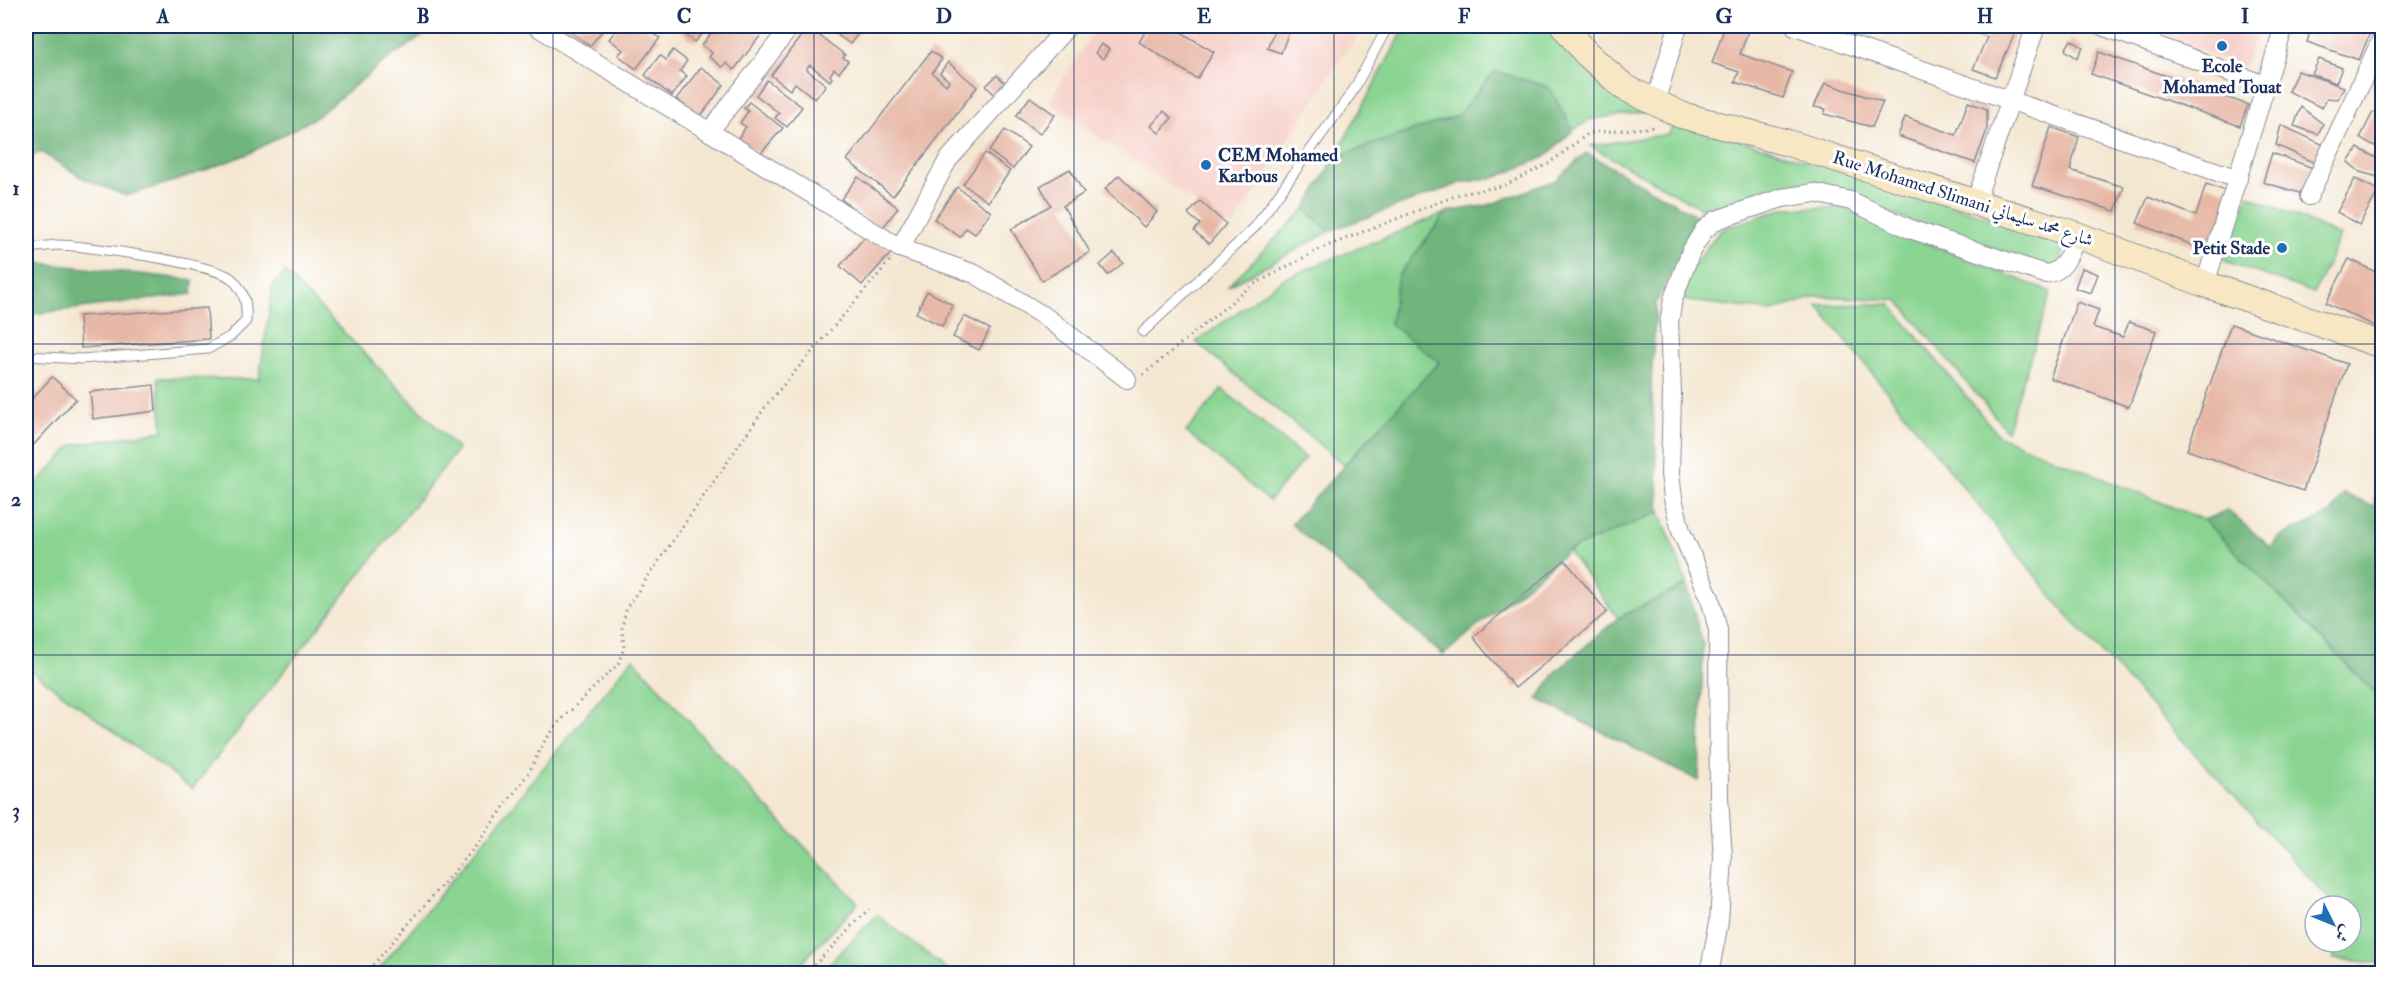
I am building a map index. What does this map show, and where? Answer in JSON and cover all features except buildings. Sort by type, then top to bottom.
[{"type":"street","points":[[536,26],[900,248],[975,273],[1047,318],[1127,379]]},
{"type":"street","points":[[709,132],[791,26]]},
{"type":"street","points":[[900,248],[948,160],[1068,26]]},
{"type":"street","name":"Rue Mohamed Slimani شارع محمد سليماني","points":[[1564,26],[1586,53],[1624,87],[1663,106],[1788,142],[2077,235],[2205,284],[2382,345]]},
{"type":"street","points":[[1663,106],[1678,26]]},
{"type":"street","points":[[1795,26],[2238,179]]},
{"type":"street","points":[[1975,203],[2036,26]]},
{"type":"street","points":[[2102,26],[2265,85]]},
{"type":"street","points":[[2205,284],[2284,26]]},
{"type":"street","points":[[2309,196],[2382,38]]},
{"type":"street","points":[[1709,974],[1719,922],[1723,858],[1719,798],[1718,630],[1710,598],[1681,531],[1670,474],[1672,393],[1669,323],[1673,299],[1696,240],[1716,220],[1782,198],[1814,194],[1851,201],[1910,229],[2045,274],[2057,271],[2065,264],[2077,235]]},
{"type":"lane","points":[[1143,332],[1255,227],[1353,91],[1388,26]]},
{"type":"lane","points":[[26,248],[59,245],[192,264],[231,278],[247,301],[246,321],[231,336],[208,349],[82,359],[26,356]]},
{"type":"path","points":[[1127,379],[1142,376],[1251,286],[1322,248],[1460,194],[1503,186],[1548,164],[1590,133],[1664,126],[1663,106]]},
{"type":"path","points":[[365,974],[476,846],[529,772],[551,731],[618,664],[624,648],[622,627],[627,607],[768,404],[900,248]]},
{"type":"path","points":[[806,974],[869,909]]},
{"type":"shaded area","name":"CEM Mohamed Karbous","points":[[1097,26],[1365,26],[1333,70],[1232,228],[1048,102]]},
{"type":"shaded area","name":"Ecole Mohamed Touat","points":[[2144,26],[2260,26],[2243,67]]},
{"type":"green space","points":[[26,26],[425,26],[424,35],[385,61],[316,117],[248,154],[184,178],[126,196],[83,178],[41,152],[26,159]]},
{"type":"green space","points":[[1406,26],[1549,26],[1611,95],[1652,111],[1592,119],[1573,130],[1549,87],[1495,71],[1457,116],[1335,157]]},
{"type":"green space","points":[[1495,71],[1549,87],[1573,130],[1545,157],[1497,177],[1461,183],[1330,231],[1305,209],[1335,157],[1457,116]]},
{"type":"green space","points":[[1675,120],[2067,241],[2058,263],[2051,267],[1904,219],[1821,184],[1740,200],[1708,212],[1590,146],[1669,134]]},
{"type":"green space","points":[[1586,153],[1699,217],[1656,303],[1651,385],[1660,512],[1568,551],[1443,655],[1291,524],[1439,362],[1390,324],[1398,276],[1447,212],[1489,205],[1556,180]]},
{"type":"green space","name":"Petit Stade","points":[[2248,195],[2340,236],[2314,293],[2225,261]]},
{"type":"green space","points":[[1785,208],[1845,208],[1901,233],[2051,292],[2007,431],[1898,300],[1818,296],[1772,311],[1682,300],[1688,273],[1720,230]]},
{"type":"green space","points":[[1305,209],[1330,231],[1227,287]]},
{"type":"green space","points":[[1447,212],[1398,276],[1440,362],[1344,465],[1196,342],[1283,279]]},
{"type":"green space","points":[[26,263],[193,280],[192,294],[26,315]]},
{"type":"green space","points":[[285,272],[458,449],[192,789],[26,667],[26,495],[73,445],[163,431],[158,378],[259,379],[273,285]]},
{"type":"green space","points":[[1890,304],[1999,436],[2204,520],[2382,700],[2382,967],[2378,963],[2334,959],[2334,954],[2363,954],[2363,894],[2325,894],[2066,614],[1817,305]]},
{"type":"green space","points":[[1222,389],[1305,458],[1269,501],[1186,432]]},
{"type":"green space","points":[[2382,462],[2382,700],[2204,520],[2227,510],[2272,548],[2279,537],[2331,513],[2344,494],[2374,507],[2377,470]]},
{"type":"green space","points":[[1660,512],[1687,584],[1618,618],[1568,551]]},
{"type":"green space","points":[[1687,584],[1703,646],[1699,781],[1537,699],[1556,672],[1618,618]]},
{"type":"green space","points":[[633,658],[741,780],[858,903],[792,973],[376,973]]},
{"type":"green space","points":[[877,915],[952,973],[820,973]]},
{"type":"place","name":"Ecole Mohamed Touat","points":[[2222,46]]},
{"type":"place","name":"CEM Mohamed Karbous","points":[[1206,165]]},
{"type":"place","name":"Petit Stade","points":[[2282,248]]}]
